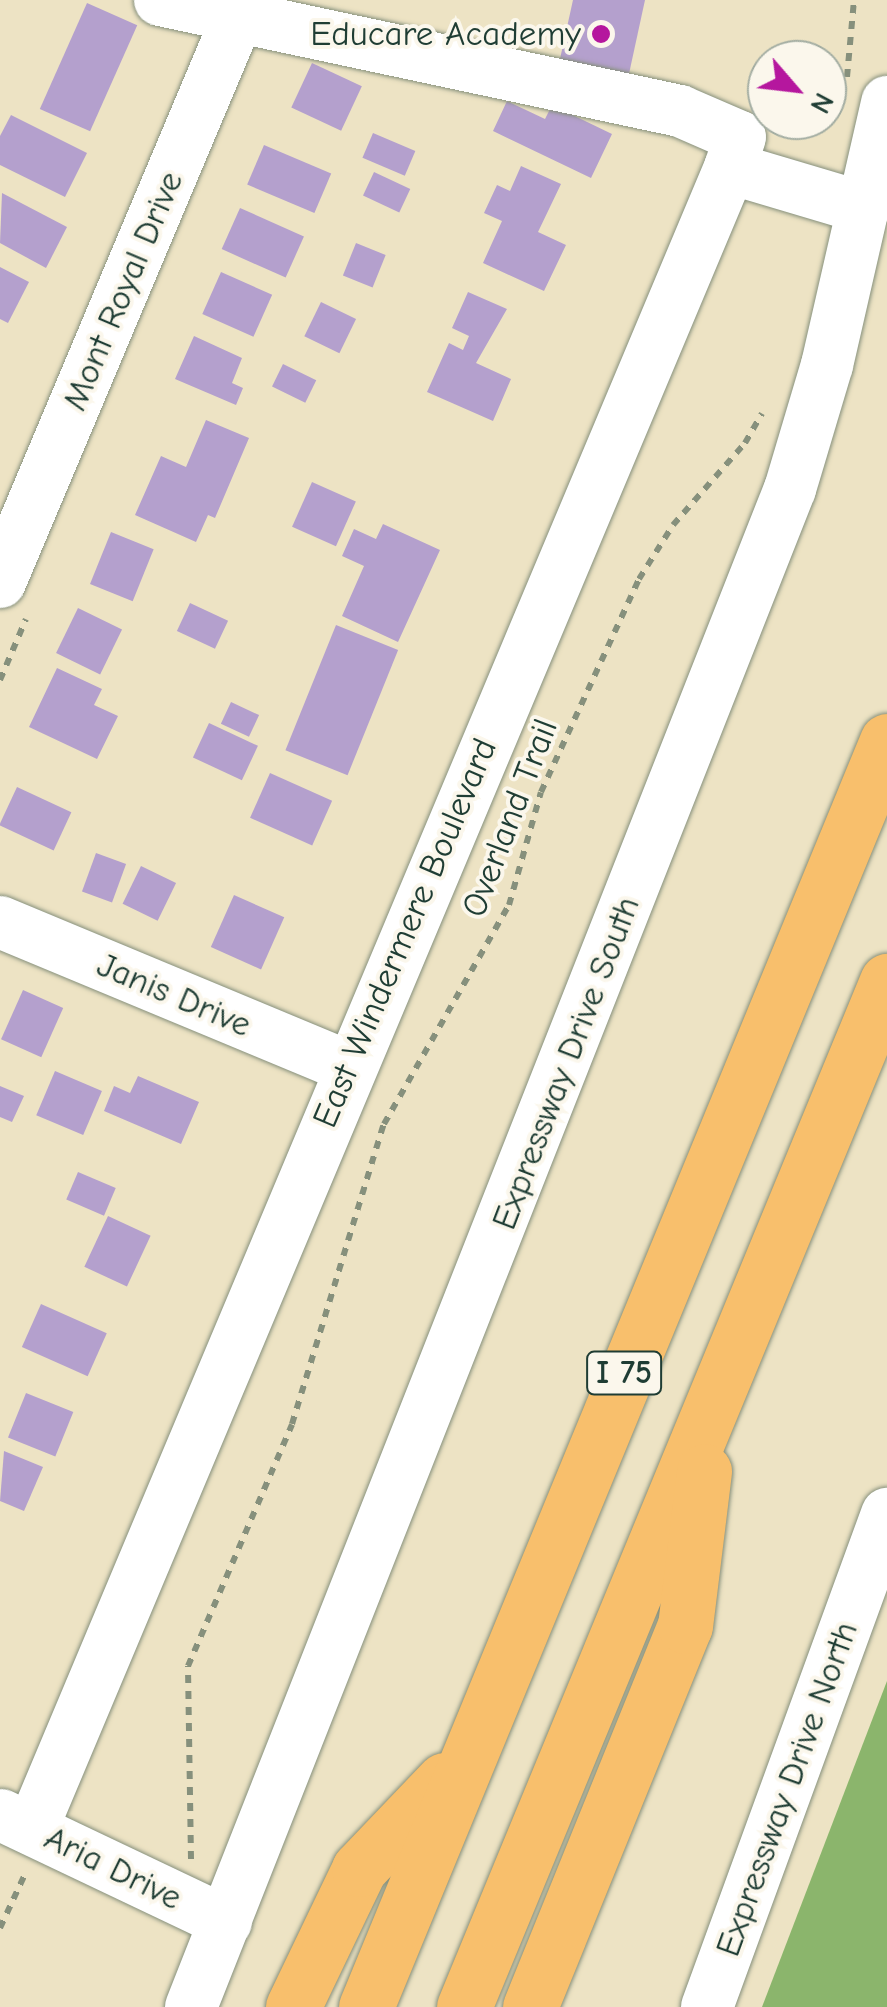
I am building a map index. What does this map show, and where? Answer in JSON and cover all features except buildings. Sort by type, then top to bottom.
[{"type":"highway","name":"I 75","points":[[366,2007],[463,1759],[887,740]]},
{"type":"highway","name":"I 75","points":[[464,2007],[887,980]]},
{"type":"highway","points":[[530,2007],[684,1626],[712,1407]]},
{"type":"highway","points":[[293,2007],[360,1869],[463,1759]]},
{"type":"street","points":[[160,0],[241,9],[680,112],[740,137],[730,168],[864,208]]},
{"type":"street","name":"Mont Royal Drive","points":[[0,582],[241,9]]},
{"type":"street","name":"Expressway Drive South","points":[[191,2007],[204,1912],[763,563],[810,426],[864,208],[866,93]]},
{"type":"street","name":"East Windermere Boulevard","points":[[13,1833],[348,1067],[730,168]]},
{"type":"street","name":"Janis Drive","points":[[0,922],[348,1067]]},
{"type":"street","name":"Expressway Drive North","points":[[707,2007],[887,1514]]},
{"type":"street","name":"Aria Drive","points":[[13,1833],[204,1912]]},
{"type":"path","points":[[854,0],[866,93]]},
{"type":"path","name":"Overland Trail","points":[[204,1912],[193,1849],[188,1666],[292,1424],[384,1124],[509,905],[548,775],[639,579],[673,525],[745,444],[765,405]]},
{"type":"path","points":[[0,1928],[13,1833]]},
{"type":"green space","points":[[887,1681],[887,2007],[762,2007]]},
{"type":"place","name":"Educare Academy","points":[[601,34]]}]
